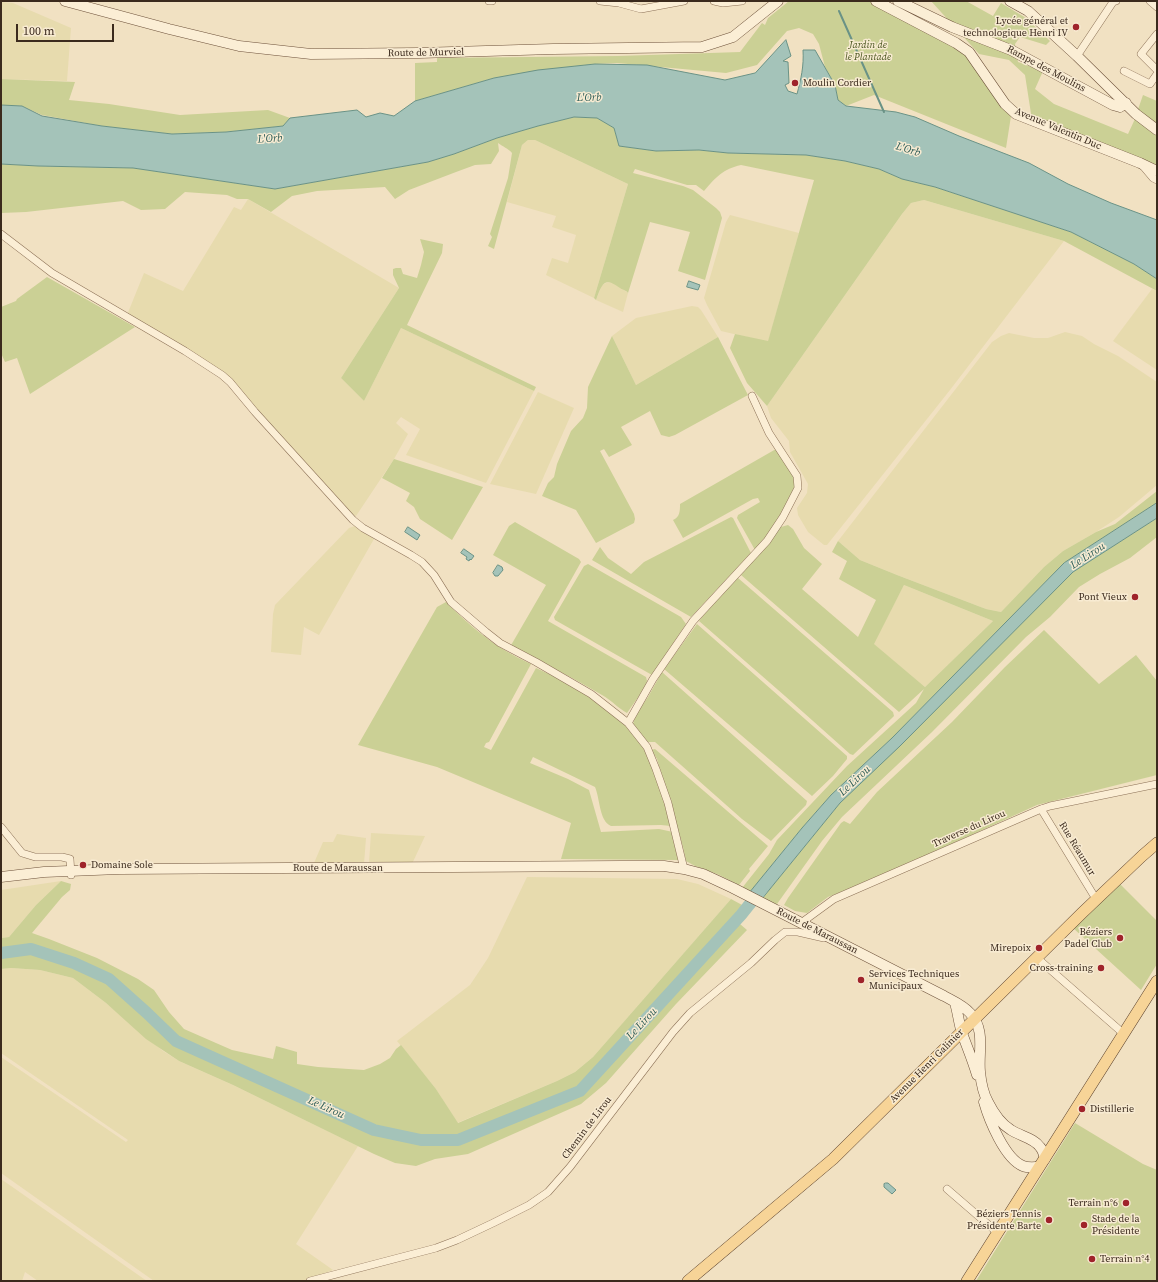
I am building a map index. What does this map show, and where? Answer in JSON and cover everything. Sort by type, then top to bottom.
[{"type":"main road","name":"Route de Murviel","points":[[65,1],[239,46],[319,54],[702,47],[733,37],[778,1]]},
{"type":"main road","name":"Avenue Valentin Duc","points":[[876,1],[956,43],[970,52],[1005,104],[1016,114],[1157,171]]},
{"type":"main road","name":"Rampe des Moulins","points":[[898,1],[952,27],[1012,50],[1112,105],[1120,107],[1126,103]]},
{"type":"main road","points":[[1010,1],[1028,11],[1077,56],[1136,114],[1157,130]]},
{"type":"main road","name":"Avenue Henri Galinier","points":[[688,1281],[833,1159],[1096,899],[1157,843]]},
{"type":"main road","name":"Route de Maraussan","points":[[1,877],[44,872],[141,873],[524,868],[679,869],[703,874],[739,891],[961,1005],[968,1010],[974,1019]]},
{"type":"main road","name":"Route de Maraussan","points":[[1,883],[71,873]]},
{"type":"main road","points":[[968,1281],[1157,981]]},
{"type":"main road","points":[[955,1003],[980,1092],[989,1118],[998,1136],[1016,1161],[1024,1166],[1042,1163]]},
{"type":"main road","points":[[974,1019],[981,1039],[980,1071],[982,1085],[987,1100],[1002,1122],[1010,1130],[1027,1138],[1041,1148],[1042,1163]]},
{"type":"street","points":[[600,1],[619,3],[641,9],[684,1]]},
{"type":"street","points":[[714,1],[723,3],[742,1]]},
{"type":"street","points":[[1077,56],[1114,1]]},
{"type":"street","points":[[1150,1],[1157,6]]},
{"type":"street","points":[[1157,34],[1141,54],[1157,70]]},
{"type":"street","points":[[1124,70],[1150,84],[1157,74]]},
{"type":"street","points":[[1140,163],[1153,178],[1157,180]]},
{"type":"street","points":[[1,234],[52,274],[185,351],[222,375],[230,382],[255,412],[353,520],[363,528],[422,562],[434,575],[451,602],[500,643],[591,694],[628,723],[647,747],[668,803],[679,869]]},
{"type":"street","points":[[628,723],[653,679],[693,621],[767,541],[783,517],[798,488],[797,476],[769,433],[752,396]]},
{"type":"street","name":"Traverse du Lirou","points":[[801,923],[834,900],[1041,809],[1157,784]]},
{"type":"street","name":"Rue Réaumur","points":[[1041,809],[1096,899]]},
{"type":"street","points":[[1,827],[22,853],[35,857],[70,859],[71,873]]},
{"type":"street","name":"Chemin de Lirou","points":[[310,1281],[436,1248],[457,1240],[536,1201],[560,1180],[673,1032],[690,1013],[751,963],[785,932],[798,932],[836,941]]},
{"type":"street","points":[[1037,958],[1124,1034]]},
{"type":"street","points":[[947,1189],[998,1233]]},
{"type":"shaded area","points":[[1,2],[13,3],[71,28],[67,81],[1,79]]},
{"type":"shaded area","points":[[528,140],[535,140],[628,184],[594,298],[546,275],[552,258],[568,263],[576,235],[552,227],[556,216],[507,202],[522,145]]},
{"type":"shaded area","points":[[248,199],[399,288],[341,378],[364,401],[401,328],[534,391],[486,483],[406,455],[420,429],[401,417],[396,423],[408,434],[394,459],[356,516],[350,513],[237,386],[127,315],[144,273],[183,291],[234,207],[241,210]]},
{"type":"shaded area","points":[[924,200],[1064,241],[950,390],[827,545],[824,545],[808,532],[798,515],[797,508],[807,493],[808,484],[790,452],[789,441],[771,418],[767,406],[902,214],[911,203]]},
{"type":"shaded area","points":[[730,215],[799,233],[768,342],[721,331],[704,298],[726,222]]},
{"type":"shaded area","points":[[611,282],[628,293],[623,312],[596,300],[602,285]]},
{"type":"shaded area","points":[[1152,289],[1157,291],[1157,370],[1113,341]]},
{"type":"shaded area","points":[[692,306],[698,307],[701,310],[718,337],[636,385],[612,336],[636,318]]},
{"type":"shaded area","points":[[1065,332],[1082,336],[1118,356],[1157,382],[1157,485],[1119,517],[1063,551],[1044,567],[1001,612],[986,609],[860,560],[838,541],[992,342],[1009,333],[1034,338],[1048,338]]},
{"type":"shaded area","points":[[538,392],[574,408],[536,494],[490,484]]},
{"type":"shaded area","points":[[355,526],[374,539],[319,635],[304,627],[301,655],[271,652],[273,614],[275,605],[349,528]]},
{"type":"shaded area","points":[[904,585],[993,621],[925,687],[873,644]]},
{"type":"shaded area","points":[[371,833],[425,836],[412,864],[369,863]]},
{"type":"shaded area","points":[[337,834],[366,838],[364,864],[314,863],[323,842],[333,842]]},
{"type":"shaded area","points":[[527,877],[677,879],[698,884],[731,899],[593,1057],[575,1072],[457,1123],[436,1089],[397,1041],[470,985],[488,958]]},
{"type":"shaded area","points":[[61,881],[36,905],[9,937],[1,938],[1,890]]},
{"type":"shaded area","points":[[11,968],[40,970],[73,978],[106,1003],[163,1051],[179,1061],[233,1085],[358,1146],[296,1244],[333,1270],[304,1281],[154,1281],[1,1173],[1,1057],[126,1142],[128,1140],[1,1053],[1,969]]},
{"type":"shaded area","points":[[1,1179],[147,1281],[38,1281],[25,1272],[22,1281],[1,1281]]},
{"type":"green space","name":"Jardin de le Plantade","points":[[789,1],[869,1],[966,54],[1011,116],[1006,148],[874,95],[846,106],[838,100],[835,85],[825,67],[819,44],[813,34],[799,28],[787,31],[757,65],[726,73],[617,63],[595,64],[494,78],[415,101],[415,63],[437,62],[437,58],[618,56],[740,52],[762,23],[765,25],[768,18]]},
{"type":"green space","points":[[931,1],[966,1],[993,16],[1001,3],[1026,18],[1050,41],[1046,45],[1020,37],[1015,44],[1018,62],[1043,71],[1035,89],[1054,104],[1128,134],[1143,95],[1157,101],[1157,171],[1032,120],[1025,75],[1009,60],[979,54]]},
{"type":"green space","points":[[1,79],[75,82],[69,100],[109,104],[180,115],[268,110],[290,118],[283,126],[226,132],[172,134],[102,126],[42,115],[22,106],[1,105]]},
{"type":"green space","points":[[574,117],[597,118],[614,128],[619,146],[656,151],[699,150],[728,153],[806,155],[845,161],[879,169],[902,179],[935,187],[1071,232],[1134,264],[1157,279],[1157,291],[1064,241],[924,200],[911,203],[767,406],[747,383],[730,348],[735,334],[768,341],[814,180],[741,165],[720,174],[704,191],[696,185],[687,185],[635,169],[633,173],[693,190],[720,212],[722,218],[705,280],[678,271],[690,232],[650,222],[628,293],[615,284],[607,282],[602,286],[596,300],[594,298],[628,184],[535,140],[528,140],[522,145],[494,249],[488,246],[492,237],[490,234],[508,178],[512,153],[498,143],[499,151],[491,164],[475,165],[409,190],[395,199],[385,187],[317,191],[292,196],[271,212],[248,199],[237,199],[227,195],[185,192],[165,209],[141,210],[123,201],[26,212],[1,213],[1,164],[133,168],[275,189],[428,162],[497,138]]},
{"type":"green space","points":[[420,239],[443,244],[442,253],[407,325],[536,387],[534,391],[401,328],[364,401],[341,378],[399,288],[393,275],[393,269],[401,268],[403,274],[417,278],[424,252]]},
{"type":"green space","points":[[47,277],[135,327],[30,394],[17,358],[5,362],[1,353],[1,307],[16,301]]},
{"type":"green space","points":[[612,336],[636,385],[718,337],[748,395],[669,437],[661,435],[650,411],[621,427],[632,445],[609,457],[604,449],[600,451],[634,514],[635,519],[634,523],[596,543],[576,510],[542,496],[548,483],[554,477],[557,464],[571,431],[583,418],[587,408],[588,387]]},
{"type":"green space","points":[[776,449],[798,483],[780,520],[755,550],[737,518],[738,515],[760,502],[758,498],[753,499],[683,538],[673,520],[680,511],[680,504]]},
{"type":"green space","points":[[394,459],[483,487],[452,540],[420,519],[414,507],[406,501],[410,493],[382,478]]},
{"type":"green space","points":[[1157,491],[1157,503],[1064,563],[892,738],[831,795],[750,892],[742,888],[769,854],[777,840],[847,766],[916,703],[924,689],[899,712],[741,575],[781,527],[788,525],[793,529],[804,548],[822,564],[802,589],[858,637],[876,600],[839,579],[847,561],[832,552],[838,541],[860,560],[986,609],[1001,612],[1044,567],[1063,551],[1096,532],[1115,524]],"holes":[[[904,585],[993,621],[925,687],[874,644]]]},
{"type":"green space","points":[[731,517],[733,518],[751,553],[691,617],[592,560],[600,547],[608,558],[631,574],[644,562]]},
{"type":"green space","points":[[1157,518],[1157,537],[1130,558],[1079,587],[1050,617],[1026,637],[932,732],[842,817],[822,841],[777,904],[761,900],[840,803],[1073,572]]},
{"type":"green space","points":[[515,522],[579,559],[581,562],[548,621],[646,677],[646,686],[627,713],[591,688],[510,647],[546,585],[493,555],[509,526]]},
{"type":"green space","points":[[588,564],[681,617],[686,624],[652,675],[555,620],[554,617],[584,566]]},
{"type":"green space","points":[[738,578],[893,712],[894,716],[853,755],[850,754],[699,621],[715,601]]},
{"type":"green space","points":[[446,602],[482,635],[509,653],[531,664],[489,742],[486,743],[484,747],[491,750],[536,668],[573,685],[622,721],[645,750],[665,799],[671,826],[611,826],[604,819],[595,787],[533,757],[530,763],[568,779],[589,790],[601,832],[659,829],[673,832],[679,858],[678,860],[561,859],[571,823],[437,767],[358,745],[437,607]]},
{"type":"green space","points":[[697,624],[847,756],[847,759],[833,776],[812,796],[664,669]]},
{"type":"green space","points":[[1044,630],[1099,684],[1136,655],[1157,681],[1157,775],[1037,805],[875,879],[828,897],[807,913],[795,911],[784,905],[841,823],[844,821],[850,824],[877,792],[952,722],[1005,667]]},
{"type":"green space","points":[[662,672],[807,801],[806,805],[771,841],[742,819],[655,742],[646,742],[635,729],[633,724],[636,714],[648,697]]},
{"type":"green space","points":[[655,749],[768,846],[749,869],[750,871],[739,885],[686,861],[657,759],[651,750]]},
{"type":"green space","points":[[61,881],[71,884],[70,890],[62,897],[32,933],[97,958],[138,979],[154,990],[169,1012],[184,1029],[232,1050],[273,1059],[276,1046],[297,1052],[297,1064],[318,1067],[364,1070],[380,1064],[390,1058],[396,1049],[401,1045],[436,1089],[458,1123],[575,1072],[593,1057],[731,899],[744,906],[736,918],[673,987],[677,991],[740,924],[747,930],[676,1004],[606,1083],[581,1104],[468,1154],[435,1159],[416,1166],[395,1163],[374,1154],[233,1085],[179,1061],[146,1039],[106,1003],[73,978],[40,970],[11,968],[1,969],[1,954],[27,949],[26,947],[1,951],[1,938],[9,937],[36,905]]},
{"type":"green space","name":"Béziers Padel Club","points":[[1119,883],[1157,921],[1157,964],[1141,990],[1073,928]]},
{"type":"green space","name":"Stade de la Présidente","points":[[1075,1123],[1143,1164],[1157,1170],[1157,1281],[976,1281]]},
{"type":"water","name":"L'Orb","points":[[786,40],[791,56],[783,61],[788,62],[789,83],[785,85],[788,91],[797,94],[802,72],[803,50],[815,50],[835,85],[838,100],[846,106],[896,112],[915,117],[1029,163],[1068,184],[1111,203],[1157,220],[1157,279],[1134,264],[1071,232],[935,187],[902,179],[879,169],[845,161],[806,155],[728,153],[699,150],[656,151],[619,146],[614,128],[597,118],[574,117],[538,126],[497,138],[428,162],[275,189],[133,168],[1,164],[1,105],[22,106],[42,116],[102,126],[172,134],[226,132],[283,126],[290,118],[357,110],[366,117],[380,113],[394,116],[415,101],[494,78],[538,70],[595,64],[647,65],[725,80],[755,73]]},
{"type":"water","points":[[689,281],[700,285],[698,290],[687,287]]},
{"type":"water","points":[[1157,503],[1157,518],[1073,572],[900,746],[840,803],[761,900],[749,893],[831,795],[892,738],[1064,563]]},
{"type":"water","points":[[408,527],[420,535],[417,540],[405,532]]},
{"type":"water","points":[[464,549],[474,556],[471,560],[470,559],[469,561],[466,559],[467,557],[461,553]]},
{"type":"water","points":[[498,565],[502,567],[503,570],[498,576],[495,576],[493,573]]},
{"type":"water","points":[[886,1183],[896,1190],[892,1194],[884,1187],[884,1184]]},
{"type":"waterway","points":[[839,11],[884,112]]},
{"type":"waterway","name":"Le Lirou","points":[[1,953],[31,949],[74,963],[109,979],[176,1041],[374,1130],[421,1140],[458,1140],[580,1091],[741,915],[761,890]]},
{"type":"place","name":"Lycée général et technologique Henri IV","points":[[1076,27]]},
{"type":"place","name":"Moulin Cordier","points":[[795,83]]},
{"type":"place","name":"Pont Vieux","points":[[1135,597]]},
{"type":"place","name":"Domaine Sole","points":[[83,865]]},
{"type":"place","name":"Béziers Padel Club","points":[[1120,938]]},
{"type":"place","name":"Mirepoix","points":[[1039,948]]},
{"type":"place","name":"Cross-training","points":[[1101,968]]},
{"type":"place","name":"Services Techniques Municipaux","points":[[861,980]]},
{"type":"place","name":"Distillerie","points":[[1082,1109]]},
{"type":"place","name":"Terrain n°6","points":[[1126,1203]]},
{"type":"place","name":"Béziers Tennis Présidente Barte","points":[[1049,1220]]},
{"type":"place","name":"Stade de la Présidente","points":[[1084,1225]]},
{"type":"place","name":"Terrain n°4","points":[[1092,1259]]}]
